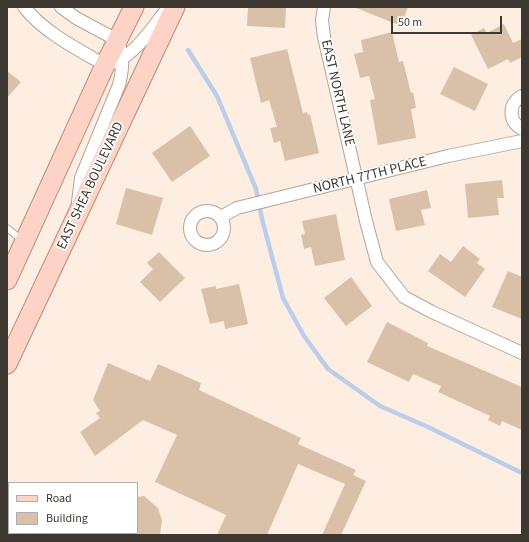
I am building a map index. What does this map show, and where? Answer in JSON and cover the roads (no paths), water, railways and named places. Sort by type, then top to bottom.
[{"type":"main road","points":[[7,280],[105,65],[134,7]]},
{"type":"main road","name":"EAST SHEA BOULEVARD","points":[[7,364],[175,7]]},
{"type":"street","points":[[24,7],[30,14],[63,41],[105,65],[115,63],[123,58],[142,40],[169,7]]},
{"type":"street","points":[[61,7],[76,18],[117,40],[123,58],[119,85],[81,178],[75,221]]},
{"type":"street","name":"EAST NORTH LANE","points":[[324,7],[322,20],[324,38],[366,221],[378,262],[404,297],[432,312],[522,353]]},
{"type":"street","points":[[522,96],[513,103],[511,110],[514,122],[522,129]]},
{"type":"street","name":"NORTH 77TH PLACE","points":[[221,217],[237,208],[448,156],[522,141]]},
{"type":"lane","points":[[7,228],[25,243]]},
{"type":"waterway","points":[[188,50],[217,96],[256,189],[262,219],[283,298],[304,336],[328,369],[380,406],[428,427],[522,473]]}]
